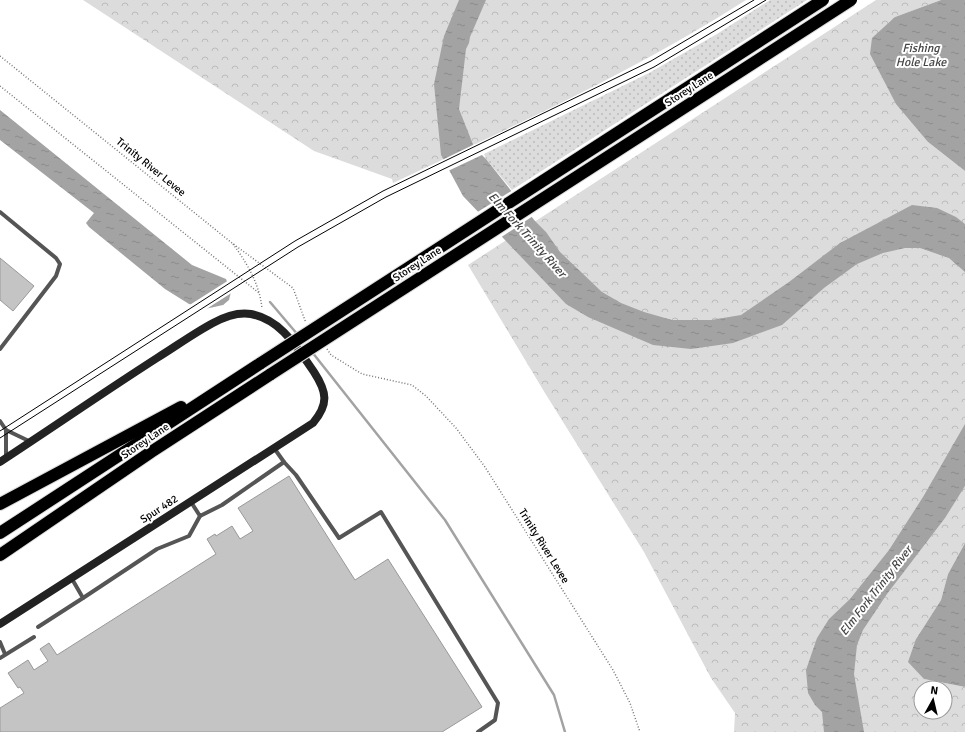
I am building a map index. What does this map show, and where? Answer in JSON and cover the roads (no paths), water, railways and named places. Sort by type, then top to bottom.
[{"type":"highway","name":"Storey Lane","points":[[0,533],[824,0]]},
{"type":"highway","name":"Storey Lane","points":[[0,555],[151,452],[851,0]]},
{"type":"highway","points":[[0,504],[152,422],[227,385]]},
{"type":"main road","name":"Spur 482","points":[[0,624],[313,423],[324,406],[323,385],[288,334],[263,319],[251,314],[239,314],[213,322],[31,442]]},
{"type":"main road","points":[[3,460],[31,442]]},
{"type":"lane","points":[[0,212],[56,258],[60,264],[56,276],[0,349]]},
{"type":"lane","points":[[0,421],[6,430],[31,442]]},
{"type":"lane","points":[[3,460],[6,430]]},
{"type":"lane","points":[[274,448],[296,475],[340,538],[381,512],[498,703],[495,720],[478,732]]},
{"type":"lane","points":[[38,627],[157,549],[189,536],[200,516],[222,505],[284,462]]},
{"type":"lane","points":[[190,502],[200,516]]},
{"type":"lane","points":[[72,579],[83,598]]},
{"type":"lane","points":[[0,658],[34,637]]},
{"type":"lane","points":[[0,642],[5,654]]},
{"type":"water","name":"Elm Fork Trinity River","points":[[459,0],[486,0],[466,49],[459,109],[474,147],[486,159],[535,221],[546,232],[560,252],[602,292],[621,303],[644,312],[672,320],[711,320],[741,315],[789,282],[840,243],[912,205],[937,208],[956,217],[965,224],[965,272],[949,258],[920,248],[905,248],[883,253],[857,264],[824,288],[782,325],[733,343],[691,349],[653,345],[588,317],[566,304],[463,196],[441,155],[434,84],[444,36]]},
{"type":"water","name":"Fishing Hole Lake","points":[[941,0],[965,0],[965,171],[928,142],[896,104],[870,54],[872,38],[895,17]]},
{"type":"water","points":[[0,110],[192,265],[226,279],[231,292],[229,300],[223,305],[205,309],[189,304],[165,289],[89,227],[86,223],[94,213],[0,140]]},
{"type":"water","name":"Elm Fork Trinity River","points":[[965,424],[965,486],[945,518],[887,594],[863,630],[857,645],[854,674],[864,732],[824,732],[822,712],[815,705],[808,693],[806,670],[817,638],[829,619],[850,599],[889,550],[923,497]]},
{"type":"water","points":[[965,543],[965,687],[953,685],[953,680],[924,679],[908,662],[916,639],[941,600],[948,574]]},
{"type":"waterway","points":[[270,302],[298,335]]},
{"type":"waterway","points":[[312,352],[445,520],[554,695],[565,732]]},
{"type":"tram line","points":[[0,431],[295,241],[383,191],[651,61],[754,0]]},
{"type":"tram line","points":[[0,438],[298,247],[386,197],[654,67],[766,0]]}]
